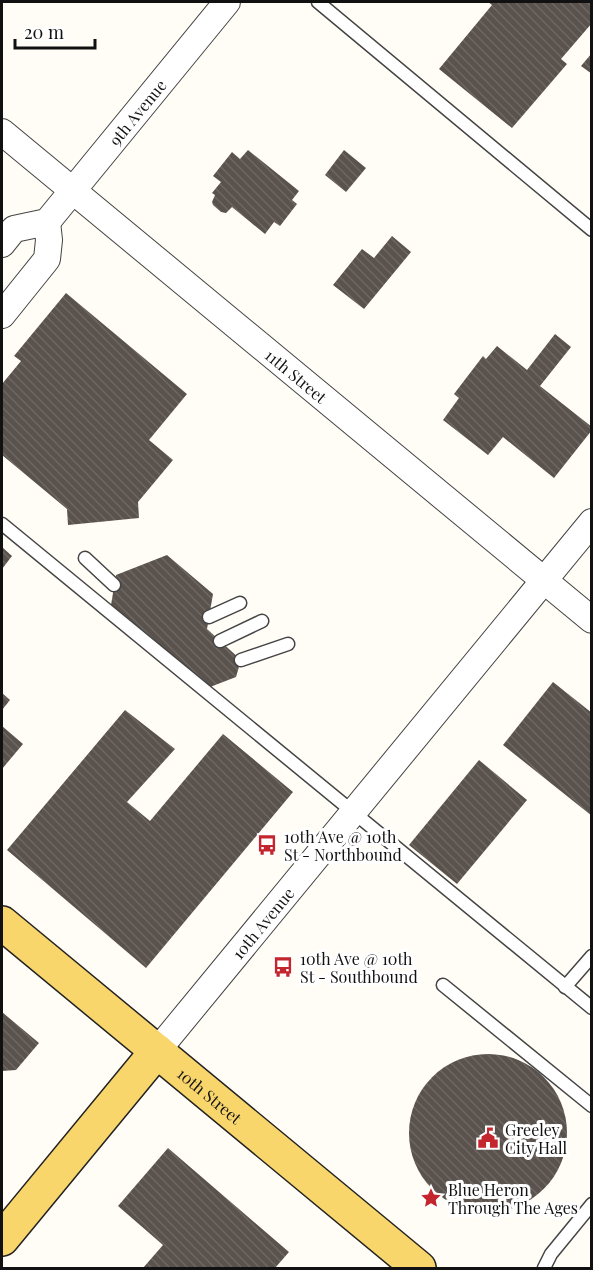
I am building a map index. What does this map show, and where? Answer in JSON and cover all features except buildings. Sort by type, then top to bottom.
[{"type":"main road","name":"10th Street","points":[[2,923],[405,1261]]},
{"type":"main road","name":"10th Avenue","points":[[2,1239],[157,1051]]},
{"type":"street","name":"9th Avenue","points":[[47,222],[227,2]]},
{"type":"street","name":"11th Street","points":[[2,132],[591,620]]},
{"type":"street","points":[[2,244],[14,229],[47,222],[49,240],[47,259],[2,315]]},
{"type":"street","name":"10th Avenue","points":[[157,1051],[591,522]]},
{"type":"lane","points":[[318,2],[591,230]]},
{"type":"lane","points":[[2,524],[591,1008]]},
{"type":"lane","points":[[85,558],[114,585]]},
{"type":"lane","points":[[209,617],[240,603]]},
{"type":"lane","points":[[220,641],[262,621]]},
{"type":"lane","points":[[241,660],[288,644]]},
{"type":"lane","points":[[565,987],[591,956]]},
{"type":"lane","points":[[443,985],[591,1106]]},
{"type":"lane","points":[[544,1269],[551,1254],[591,1204]]},
{"type":"place","name":"10th Ave @ 10th St - Northbound","points":[[267,845]]},
{"type":"place","name":"10th Ave @ 10th St - Southbound","points":[[283,967]]},
{"type":"place","name":"Greeley City Hall","points":[[488,1138]]},
{"type":"place","name":"Blue Heron Through The Ages","points":[[431,1198]]}]
